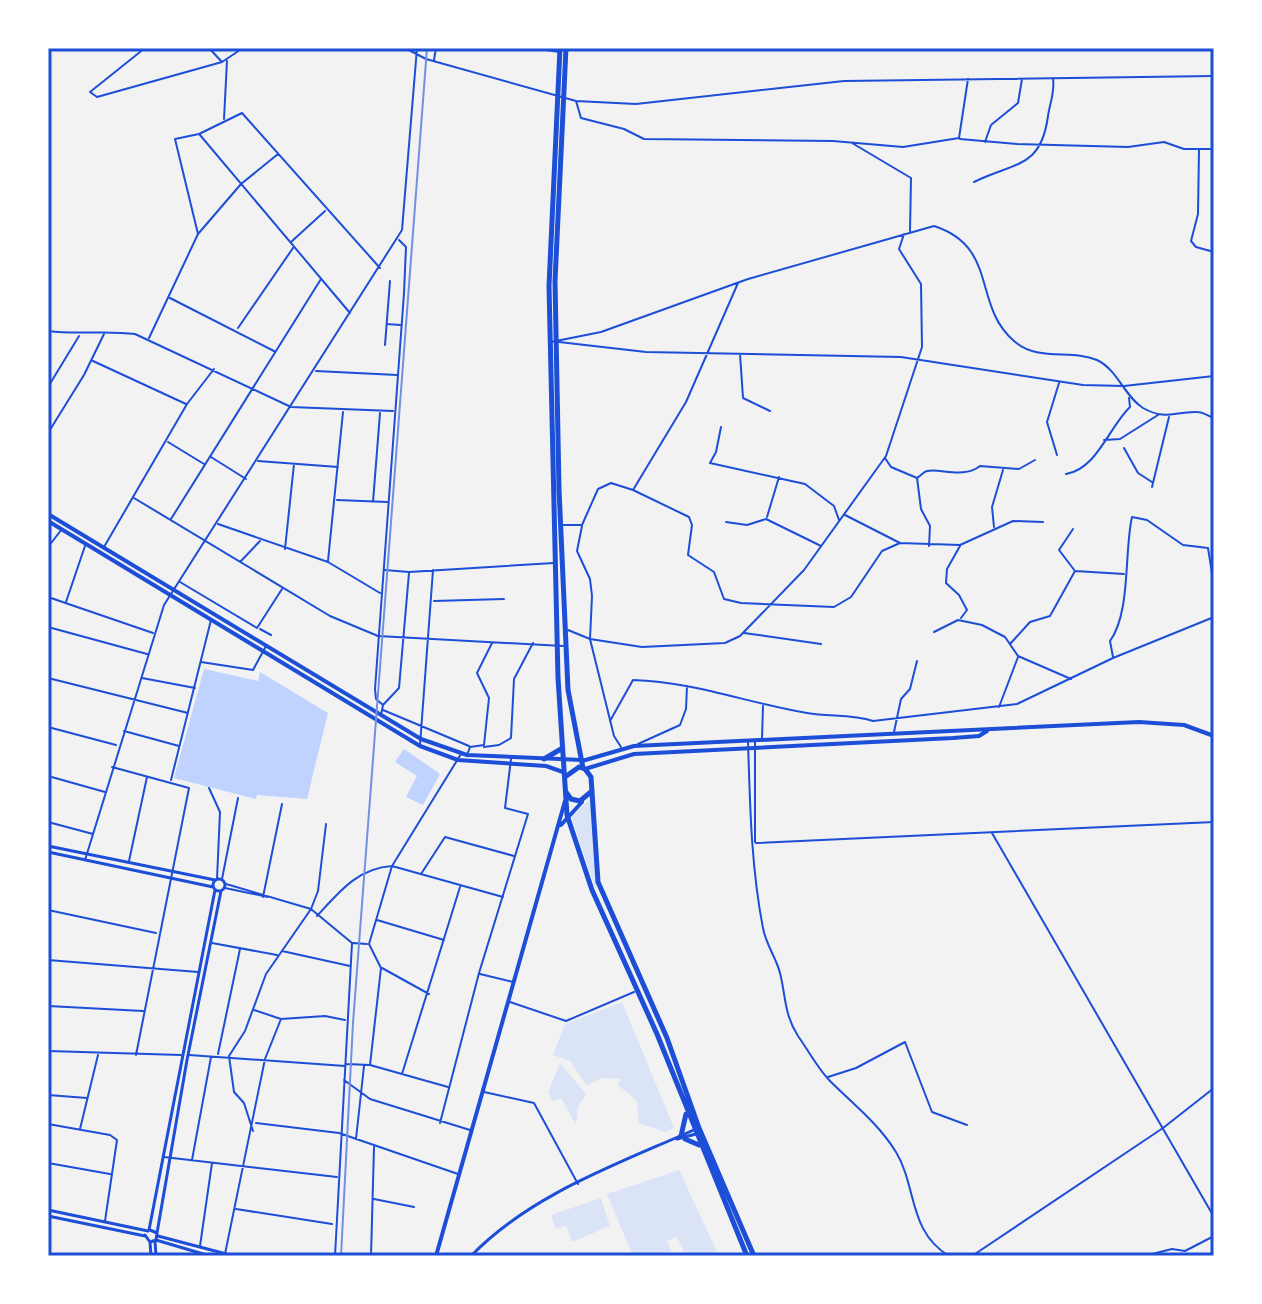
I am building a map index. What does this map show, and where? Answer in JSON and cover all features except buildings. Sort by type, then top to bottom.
[{"type":"highway","points":[[562,49],[550,230],[557,525],[569,701],[582,768],[592,786],[598,882],[667,1038],[700,1146],[747,1256]]},
{"type":"highway","points":[[557,525],[557,646],[567,815],[579,857],[638,990],[686,1113],[754,1256]]},
{"type":"highway","points":[[544,759],[561,748]]},
{"type":"highway","points":[[564,775],[582,768]]},
{"type":"highway","points":[[565,789],[571,799],[583,801],[592,786]]},
{"type":"highway","points":[[686,1113],[681,1138],[700,1146]]},
{"type":"main road","points":[[48,514],[86,542],[265,648]]},
{"type":"main road","points":[[48,521],[63,527]]},
{"type":"main road","points":[[86,542],[103,548],[420,746],[462,756],[509,761],[582,760],[634,746],[1156,722],[1184,725],[1214,736]]},
{"type":"main road","points":[[380,719],[462,756],[550,767],[564,775]]},
{"type":"main road","points":[[582,768],[634,754],[962,738],[979,736],[989,730]]},
{"type":"main road","points":[[604,753],[606,760]]},
{"type":"main road","points":[[436,1256],[565,799]]},
{"type":"main road","points":[[557,834],[567,815],[583,801]]},
{"type":"street","points":[[145,48],[90,92],[97,97],[222,62],[243,48]]},
{"type":"street","points":[[209,48],[222,62]]},
{"type":"street","points":[[405,48],[416,56],[576,101],[636,104],[826,82],[969,77],[1214,76]]},
{"type":"street","points":[[85,860],[162,608],[402,230],[417,48]]},
{"type":"street","points":[[434,61],[436,48]]},
{"type":"street","points":[[534,48],[562,49]]},
{"type":"street","points":[[1181,48],[1214,50]]},
{"type":"street","points":[[223,121],[227,60]]},
{"type":"street","points":[[959,138],[969,77]]},
{"type":"street","points":[[974,182],[1020,165],[1041,145],[1053,98],[1053,77]]},
{"type":"street","points":[[985,142],[991,125],[1018,103],[1022,78]]},
{"type":"street","points":[[576,101],[581,118],[624,129],[644,139],[851,142],[903,147],[959,138],[1041,145],[1146,146],[1164,142],[1184,149],[1214,149]]},
{"type":"street","points":[[198,234],[175,139],[199,134],[244,113],[380,268]]},
{"type":"street","points":[[199,134],[351,314]]},
{"type":"street","points":[[851,142],[911,178],[910,231]]},
{"type":"street","points":[[1199,148],[1198,214],[1191,241],[1196,247],[1214,252]]},
{"type":"street","points":[[149,339],[198,234],[241,184],[278,154]]},
{"type":"street","points":[[290,243],[327,210]]},
{"type":"street","points":[[553,342],[618,327],[739,282],[934,226],[963,239],[981,265],[992,309],[1005,331],[1019,345],[1057,356],[1095,360],[1124,386],[1130,408],[1103,440],[1088,465],[1078,472],[1066,474]]},
{"type":"street","points":[[564,628],[590,639],[656,647],[725,643],[743,632],[822,547],[885,457],[917,360],[923,333],[921,284],[899,249],[904,234]]},
{"type":"street","points":[[398,239],[404,241],[406,247],[375,695],[383,707],[422,728],[470,747],[499,745],[511,738],[514,679],[533,642]]},
{"type":"street","points":[[237,330],[293,247]]},
{"type":"street","points":[[170,520],[321,279]]},
{"type":"street","points":[[385,345],[390,281]]},
{"type":"street","points":[[633,490],[686,402],[705,353],[739,282]]},
{"type":"street","points":[[169,297],[274,351]]},
{"type":"street","points":[[387,324],[401,325]]},
{"type":"street","points":[[48,331],[79,335],[120,332],[149,339],[291,407],[394,411]]},
{"type":"street","points":[[48,433],[104,334]]},
{"type":"street","points":[[48,387],[79,335]]},
{"type":"street","points":[[553,342],[646,352],[917,360],[1059,381],[1124,386],[1214,376]]},
{"type":"street","points":[[740,353],[743,398],[770,411]]},
{"type":"street","points":[[92,360],[187,404]]},
{"type":"street","points":[[103,548],[187,404],[214,369]]},
{"type":"street","points":[[315,371],[397,375]]},
{"type":"street","points":[[1057,455],[1047,422],[1059,381]]},
{"type":"street","points":[[1129,396],[1160,414],[1169,416],[1195,412],[1214,418]]},
{"type":"street","points":[[328,562],[343,410]]},
{"type":"street","points":[[373,502],[380,411]]},
{"type":"street","points":[[1103,440],[1120,439],[1160,414]]},
{"type":"street","points":[[1152,487],[1162,456],[1163,433],[1169,416]]},
{"type":"street","points":[[721,427],[716,452],[710,463],[737,472],[805,484],[834,506],[839,522]]},
{"type":"street","points":[[166,441],[205,465]]},
{"type":"street","points":[[1124,448],[1138,473],[1152,482]]},
{"type":"street","points":[[210,456],[246,479]]},
{"type":"street","points":[[885,457],[891,467],[917,478]]},
{"type":"street","points":[[917,478],[928,471],[948,474],[974,470],[980,466],[1004,469],[1028,467],[1035,460]]},
{"type":"street","points":[[257,461],[338,467]]},
{"type":"street","points":[[285,549],[294,464]]},
{"type":"street","points":[[994,528],[992,507],[1004,469]]},
{"type":"street","points":[[766,519],[779,477]]},
{"type":"street","points":[[917,478],[921,509],[930,526],[929,546]]},
{"type":"street","points":[[622,748],[610,721],[590,639],[591,587],[577,551],[582,525],[598,489],[611,483],[689,517],[692,525],[688,555],[714,572],[724,599],[770,605],[841,604],[851,597],[875,559],[900,543]]},
{"type":"street","points":[[134,498],[330,616],[378,636],[565,646]]},
{"type":"street","points":[[336,500],[389,502]]},
{"type":"street","points":[[844,515],[900,543],[929,546],[960,545],[1013,521],[1043,522]]},
{"type":"street","points":[[1113,658],[1110,641],[1116,633],[1132,517],[1147,520],[1183,545],[1208,548],[1212,573]]},
{"type":"street","points":[[726,522],[747,525],[766,519],[822,547]]},
{"type":"street","points":[[217,524],[328,562],[382,594]]},
{"type":"street","points":[[557,525],[582,525]]},
{"type":"street","points":[[48,547],[63,527]]},
{"type":"street","points":[[1073,529],[1059,550],[1075,571],[1125,574]]},
{"type":"street","points":[[239,563],[260,541]]},
{"type":"street","points":[[65,602],[86,542]]},
{"type":"street","points":[[934,632],[958,620],[967,610],[959,595],[946,583],[947,569],[960,545]]},
{"type":"street","points":[[383,570],[409,572],[555,563]]},
{"type":"street","points":[[420,746],[431,638],[433,570]]},
{"type":"street","points":[[1009,645],[1030,622],[1050,616],[1075,571]]},
{"type":"street","points":[[380,719],[383,707],[399,688],[409,572]]},
{"type":"street","points":[[180,582],[271,635]]},
{"type":"street","points":[[259,628],[283,588]]},
{"type":"street","points":[[48,597],[154,634]]},
{"type":"street","points":[[433,601],[504,599]]},
{"type":"street","points":[[610,721],[633,680],[687,684],[763,705],[822,715],[854,714],[873,721],[1017,704],[1113,658],[1214,617]]},
{"type":"street","points":[[171,781],[211,618]]},
{"type":"street","points":[[958,620],[982,625],[1005,637],[1018,656],[1071,679]]},
{"type":"street","points":[[48,627],[148,654]]},
{"type":"street","points":[[743,632],[749,636],[821,644]]},
{"type":"street","points":[[483,747],[489,698],[477,673],[492,642]]},
{"type":"street","points":[[200,662],[253,670],[265,648]]},
{"type":"street","points":[[999,707],[1018,656]]},
{"type":"street","points":[[894,734],[901,699],[910,689],[917,661]]},
{"type":"street","points":[[48,678],[189,713]]},
{"type":"street","points":[[141,678],[195,688]]},
{"type":"street","points":[[634,746],[680,725],[686,709],[687,684]]},
{"type":"street","points":[[763,705],[755,747],[755,843],[762,926],[781,978],[786,1016],[827,1078],[872,1119],[891,1145],[908,1172],[908,1192],[917,1220],[932,1243],[949,1256]]},
{"type":"street","points":[[48,727],[119,746]]},
{"type":"street","points":[[124,731],[180,747]]},
{"type":"street","points":[[748,740],[751,836],[755,843]]},
{"type":"street","points":[[370,1065],[381,968],[369,944],[392,866],[470,747]]},
{"type":"street","points":[[440,1123],[479,973],[528,813],[505,808],[509,761]]},
{"type":"street","points":[[112,767],[189,788],[136,1055]]},
{"type":"street","points":[[128,862],[148,775]]},
{"type":"street","points":[[48,776],[105,792]]},
{"type":"street","points":[[147,1232],[224,888],[218,879],[220,812],[209,788]]},
{"type":"street","points":[[154,1256],[181,1055],[200,972],[214,888],[238,798]]},
{"type":"street","points":[[264,895],[282,804]]},
{"type":"street","points":[[48,822],[93,834]]},
{"type":"street","points":[[755,843],[1214,822]]},
{"type":"street","points":[[253,1131],[244,1103],[234,1092],[229,1056],[278,955],[311,909],[318,891],[326,824]]},
{"type":"street","points":[[991,832],[1214,1217]]},
{"type":"street","points":[[421,874],[445,837],[515,856]]},
{"type":"street","points":[[48,846],[128,862],[214,888],[264,895],[311,909],[352,943],[369,944]]},
{"type":"street","points":[[48,852],[218,879]]},
{"type":"street","points":[[317,916],[366,869],[392,866],[504,898]]},
{"type":"street","points":[[402,1074],[430,994],[460,885]]},
{"type":"street","points":[[48,910],[159,934]]},
{"type":"street","points":[[377,920],[445,940]]},
{"type":"street","points":[[211,943],[278,955]]},
{"type":"street","points":[[335,1256],[339,1133],[352,943]]},
{"type":"street","points":[[218,1056],[240,949]]},
{"type":"street","points":[[281,951],[351,966]]},
{"type":"street","points":[[48,960],[152,966],[206,973]]},
{"type":"street","points":[[381,968],[430,994]]},
{"type":"street","points":[[479,973],[514,982]]},
{"type":"street","points":[[509,1002],[566,1021],[638,990]]},
{"type":"street","points":[[48,1006],[144,1012]]},
{"type":"street","points":[[254,1009],[281,1019],[325,1016],[347,1021]]},
{"type":"street","points":[[225,1254],[255,1123],[265,1059],[281,1019]]},
{"type":"street","points":[[827,1078],[856,1068],[905,1042],[932,1112],[967,1125]]},
{"type":"street","points":[[48,1051],[229,1056],[370,1065],[449,1088]]},
{"type":"street","points":[[80,1129],[98,1053]]},
{"type":"street","points":[[192,1160],[211,1056]]},
{"type":"street","points":[[356,1140],[364,1065]]},
{"type":"street","points":[[343,1079],[361,1095],[440,1123],[471,1130]]},
{"type":"street","points":[[972,1256],[1163,1128],[1214,1088]]},
{"type":"street","points":[[483,1092],[534,1103],[578,1184]]},
{"type":"street","points":[[48,1095],[88,1098]]},
{"type":"street","points":[[255,1123],[339,1133],[460,1175]]},
{"type":"street","points":[[48,1124],[117,1140],[104,1222]]},
{"type":"street","points":[[471,1256],[522,1213],[578,1184],[697,1131]]},
{"type":"street","points":[[371,1256],[374,1146]]},
{"type":"street","points":[[166,1157],[338,1177]]},
{"type":"street","points":[[48,1163],[112,1175]]},
{"type":"street","points":[[200,1248],[212,1163]]},
{"type":"street","points":[[373,1199],[414,1207]]},
{"type":"street","points":[[235,1209],[335,1224]]},
{"type":"street","points":[[48,1210],[147,1232],[155,1238],[210,1256]]},
{"type":"street","points":[[48,1224],[49,1216],[147,1232],[155,1238],[234,1256]]},
{"type":"street","points":[[1144,1256],[1172,1249],[1185,1251],[1214,1236]]},
{"type":"shaded area","points":[[591,799],[596,890],[571,816]]},
{"type":"shaded area","points":[[622,1002],[674,1128],[665,1132],[639,1123],[637,1101],[618,1085],[620,1079],[601,1078],[587,1086],[570,1061],[553,1055],[565,1024]]},
{"type":"shaded area","points":[[560,1063],[586,1094],[578,1107],[576,1125],[561,1098],[553,1101],[548,1092]]},
{"type":"shaded area","points":[[679,1170],[719,1256],[686,1256],[677,1237],[667,1241],[672,1252],[662,1256],[633,1256],[607,1194]]},
{"type":"shaded area","points":[[601,1198],[610,1226],[572,1242],[566,1225],[556,1229],[551,1215]]},
{"type":"water","points":[[204,669],[258,681],[260,672],[328,713],[307,799],[257,795],[256,799],[174,778]]},
{"type":"water","points":[[404,749],[440,774],[423,805],[406,797],[417,776],[395,762]]},
{"type":"railway","points":[[341,1256],[353,1023],[427,48]]}]
